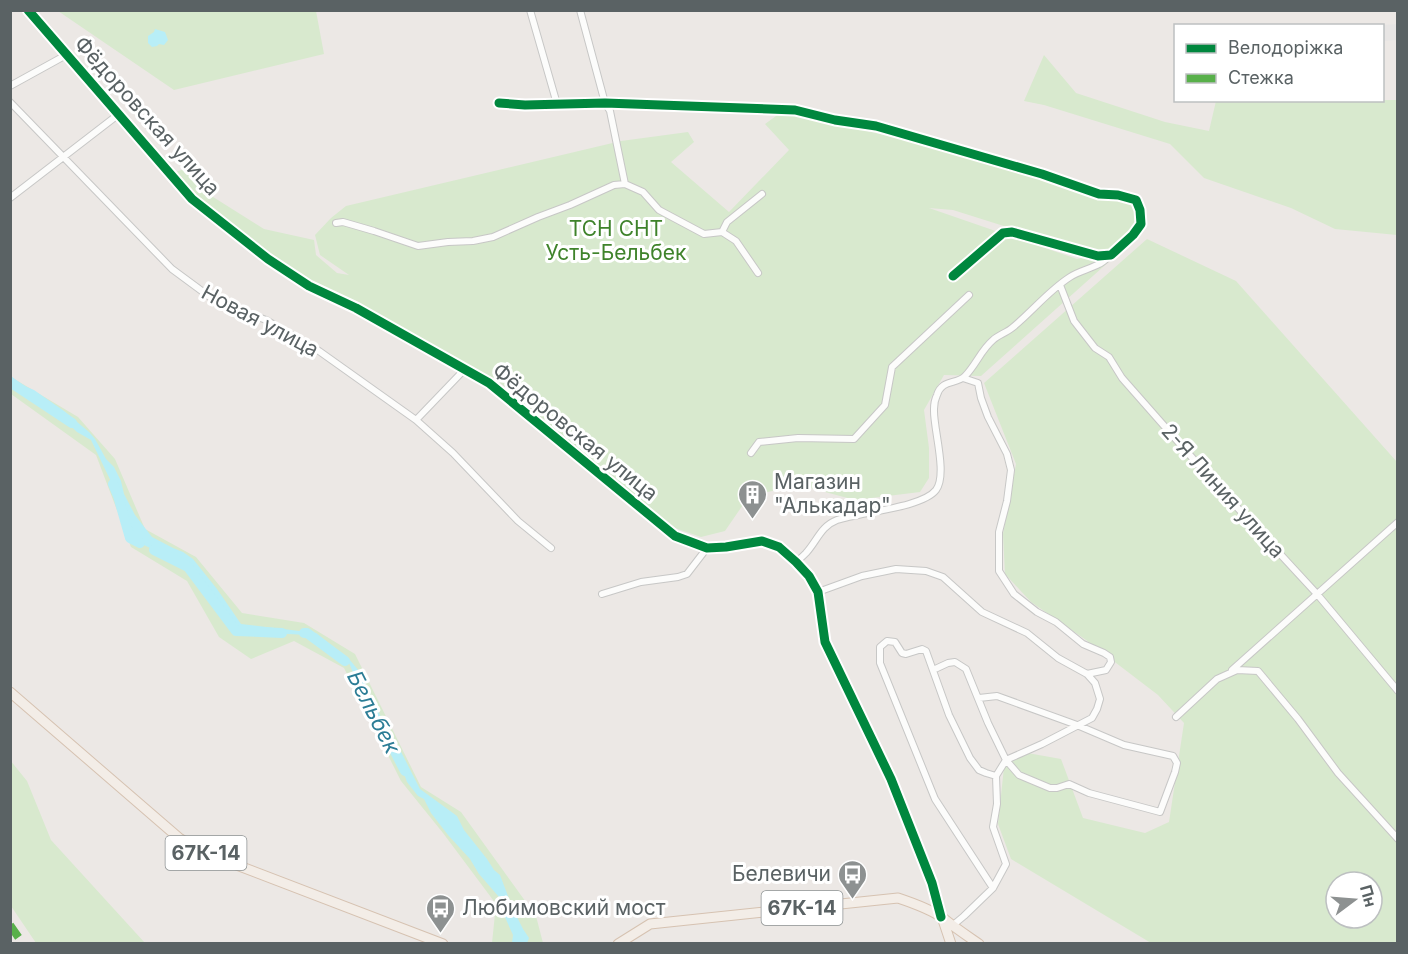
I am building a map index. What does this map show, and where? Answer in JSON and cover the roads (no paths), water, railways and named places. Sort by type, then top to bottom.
[{"type":"main road","name":"67К-14","points":[[10,692],[179,838],[200,851],[443,944]]},
{"type":"main road","name":"67К-14","points":[[618,944],[650,924],[898,897],[942,917],[978,944]]},
{"type":"main road","points":[[942,917],[951,944]]},
{"type":"street","name":"Фёдоровская улица","points":[[28,10],[192,199],[268,259],[309,286],[356,308],[489,383],[675,536],[707,548],[762,541],[779,546],[796,562],[809,576],[818,592],[825,642],[891,779],[932,883],[942,917]]},
{"type":"street","points":[[530,10],[557,104]]},
{"type":"street","points":[[580,10],[605,103],[610,111],[625,184]]},
{"type":"street","points":[[10,86],[68,54]]},
{"type":"street","name":"Новая улица","points":[[10,102],[172,269],[213,300],[266,320],[320,351],[416,420],[453,453],[518,521],[551,548]]},
{"type":"street","points":[[499,103],[525,105],[605,103],[795,110],[835,120],[876,126],[1042,174],[1080,189],[1136,200],[1140,210],[1141,224],[1133,235],[1100,264],[1071,276],[1011,329],[994,338],[983,349],[975,364],[963,378],[941,387],[933,408],[939,446],[940,471],[937,489],[926,498],[836,520],[822,529],[807,553],[796,562]]},
{"type":"street","points":[[10,198],[119,114]]},
{"type":"street","points":[[336,223],[343,222],[418,246],[473,241],[493,237],[614,185],[625,184],[643,192],[659,210],[704,234],[722,232],[736,241],[758,273]]},
{"type":"street","points":[[722,232],[727,222],[762,194]]},
{"type":"street","points":[[953,276],[1003,233],[1012,232],[1098,256],[1111,255]]},
{"type":"street","name":"2-Я Линия улица","points":[[1060,285],[1074,321],[1095,348],[1109,357],[1122,378],[1317,594],[1398,691]]},
{"type":"street","points":[[751,453],[759,442],[798,438],[854,439],[885,405],[892,367],[969,295]]},
{"type":"street","points":[[416,420],[465,369]]},
{"type":"street","points":[[963,378],[978,383],[988,417],[1007,454],[1011,470],[1007,501],[999,532],[999,570],[1014,594],[1037,612],[1056,622],[1083,644],[1110,657],[1111,662],[1106,670],[1087,674]]},
{"type":"street","points":[[1229,673],[1398,522]]},
{"type":"street","points":[[602,594],[641,582],[678,578],[687,574],[707,548]]},
{"type":"street","points":[[818,592],[862,576],[896,569],[926,571],[943,578],[982,612],[1027,633],[1058,658],[1087,674],[1095,683],[1100,699],[1092,718],[1006,760],[996,776],[997,804],[993,827],[1006,864],[993,888],[952,926]]},
{"type":"street","points":[[993,888],[935,799],[880,663],[880,647],[887,641],[895,642],[902,653],[922,649],[926,651],[949,715],[970,758],[979,770],[996,776]]},
{"type":"street","points":[[933,670],[955,662],[966,669],[1006,760],[1019,775],[1050,788],[1069,784],[1089,793],[1160,812],[1175,772],[1177,763],[1173,756],[1124,745],[997,696],[979,698]]},
{"type":"street","points":[[1176,717],[1217,679],[1237,670],[1258,671],[1298,719],[1338,773],[1398,839]]},
{"type":"water","points":[[155,29],[165,32],[168,40],[164,45],[159,44],[152,47],[148,43],[148,36]]},
{"type":"water","name":"Бельбек","points":[[11,376],[64,411],[89,432],[106,459],[114,467],[135,515],[152,537],[193,559],[241,624],[316,633],[349,659],[359,671],[391,738],[400,750],[420,789],[457,816],[464,830],[500,875],[513,909],[529,938],[527,943],[512,943],[513,935],[499,897],[431,813],[424,799],[418,796],[407,782],[399,760],[362,693],[349,663],[341,662],[326,646],[306,635],[236,631],[188,567],[130,538],[118,496],[91,440],[11,382]]},
{"type":"waterway","name":"Бельбек","points":[[10,382],[72,423]]},
{"type":"waterway","name":"Бельбек","points":[[113,484],[130,538],[140,543]]},
{"type":"waterway","name":"Бельбек","points":[[154,550],[188,567],[236,631],[282,633]]},
{"type":"waterway","name":"Бельбек","points":[[304,633],[345,661]]},
{"type":"waterway","name":"Бельбек","points":[[379,721],[405,771]]},
{"type":"place","name":"Магазин \"Алькадар\"","points":[[753,520]]},
{"type":"place","name":"Белевичи","points":[[852,900]]},
{"type":"place","name":"Любимовский мост","points":[[441,934]]},
{"type":"park label","name":"ТСН СНТ Усть-Бельбек","points":[[616,241]]}]
